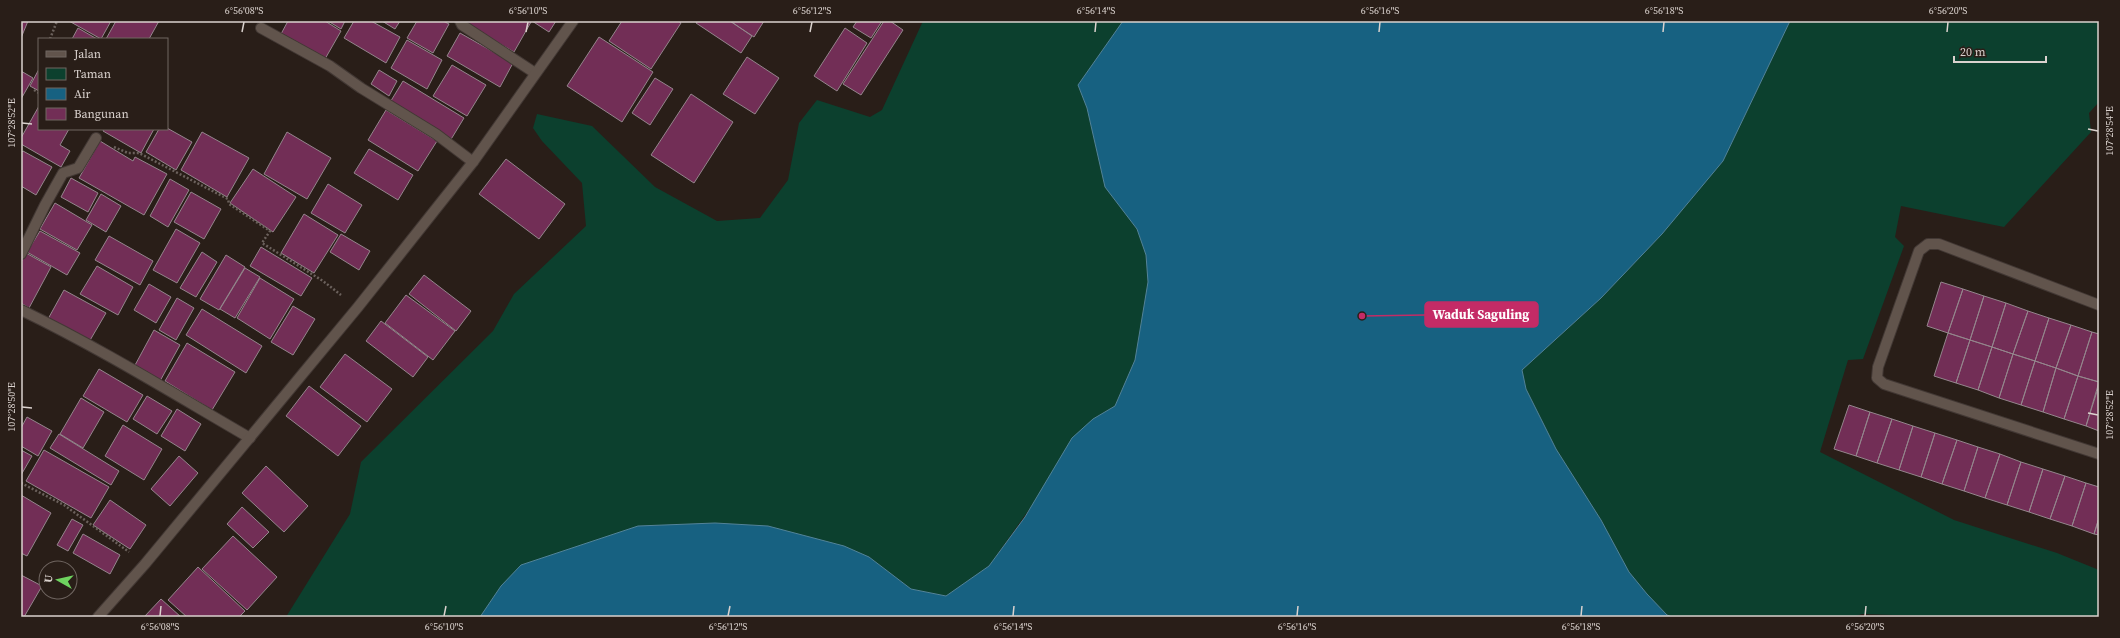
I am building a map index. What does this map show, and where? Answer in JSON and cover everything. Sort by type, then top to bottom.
[{"type":"street","points":[[460,21],[462,25],[535,73]]},
{"type":"street","points":[[98,617],[145,564],[358,308],[473,162],[573,21]]},
{"type":"street","points":[[261,28],[330,66],[361,88],[436,134],[473,162]]},
{"type":"street","points":[[21,254],[45,205],[63,173],[78,168],[96,138]]},
{"type":"street","points":[[2099,305],[1939,244],[1928,244],[1919,251],[1878,367],[1876,378],[1884,384],[2099,454]]},
{"type":"street","points":[[21,310],[96,349],[250,438]]},
{"type":"path","points":[[50,38],[57,21]]},
{"type":"path","points":[[34,90],[38,92]]},
{"type":"path","points":[[96,138],[128,153],[139,153],[228,199],[229,204],[270,231],[262,243],[322,281],[358,308]]},
{"type":"path","points":[[21,483],[64,505],[145,564]]},
{"type":"green space","points":[[923,21],[1123,21],[1078,85],[1087,108],[1105,187],[1137,229],[1146,255],[1148,282],[1135,360],[1115,406],[1093,419],[989,566],[946,596],[911,589],[869,557],[768,526],[715,523],[638,526],[501,586],[480,617],[286,617],[350,514],[361,462],[493,331],[514,294],[586,226],[582,183],[542,141],[533,128],[537,114],[592,126],[655,187],[717,221],[760,218],[788,180],[799,123],[817,100],[870,117],[882,110]]},
{"type":"green space","points":[[1790,21],[2099,21],[2099,102],[2089,113],[2091,132],[2004,227],[1901,206],[1895,237],[1904,246],[1863,359],[1848,360],[1820,452],[1954,520],[2057,553],[2099,570],[2099,617],[1953,617],[1862,614],[1853,617],[1672,617],[1667,615],[1629,572],[1601,520],[1556,449],[1526,389],[1522,370],[1601,298],[1662,234],[1723,161]]},
{"type":"water","points":[[1123,21],[1790,21],[1723,161],[1662,234],[1601,298],[1522,370],[1526,389],[1556,449],[1601,520],[1629,572],[1667,615],[1672,617],[480,617],[501,586],[521,565],[638,526],[715,523],[768,526],[844,546],[869,557],[911,589],[946,596],[989,566],[1025,517],[1072,438],[1093,419],[1115,406],[1135,360],[1148,282],[1146,255],[1137,229],[1105,187],[1087,108],[1078,85]]},
{"type":"building","points":[[21,21],[28,21],[21,38]]},
{"type":"building","points":[[69,21],[111,21],[102,38]]},
{"type":"building","points":[[116,21],[159,21],[150,38],[107,38]]},
{"type":"building","points":[[288,21],[325,21],[341,31],[325,59],[281,34]]},
{"type":"building","points":[[328,21],[345,21],[341,29]]},
{"type":"building","points":[[354,21],[371,21],[400,37],[386,63],[344,38]]},
{"type":"building","points":[[382,21],[400,21],[395,29]]},
{"type":"building","points":[[417,21],[443,21],[449,24],[433,53],[407,38]]},
{"type":"building","points":[[465,21],[531,22],[514,52],[464,23]]},
{"type":"building","points":[[532,21],[556,21],[549,32]]},
{"type":"building","points":[[622,21],[678,21],[681,23],[651,69],[609,41]]},
{"type":"building","points":[[697,21],[730,21],[752,36],[741,53],[696,23]]},
{"type":"building","points":[[730,21],[764,21],[754,37]]},
{"type":"building","points":[[857,21],[882,21],[871,38],[853,27]]},
{"type":"building","points":[[884,21],[890,21],[903,30],[861,95],[843,84]]},
{"type":"building","points":[[78,28],[95,38],[73,38]]},
{"type":"building","points":[[845,28],[867,43],[837,91],[814,76]]},
{"type":"building","points":[[460,33],[513,63],[500,87],[447,56]]},
{"type":"building","points":[[599,37],[653,72],[622,122],[567,86]]},
{"type":"building","points":[[407,40],[442,60],[427,89],[391,68]]},
{"type":"building","points":[[747,57],[779,78],[755,114],[723,94]]},
{"type":"building","points":[[452,65],[486,85],[467,116],[433,96]]},
{"type":"building","points":[[379,70],[397,81],[389,96],[371,84]]},
{"type":"building","points":[[21,71],[33,78],[21,99]]},
{"type":"building","points":[[38,71],[38,90],[30,86]]},
{"type":"building","points":[[655,78],[673,89],[650,125],[632,113]]},
{"type":"building","points":[[403,81],[464,118],[450,141],[389,104]]},
{"type":"building","points":[[691,94],[733,122],[694,183],[651,155]]},
{"type":"building","points":[[38,108],[38,130],[68,130],[60,145],[70,151],[61,167],[21,144],[21,138]]},
{"type":"building","points":[[386,110],[437,141],[418,171],[368,140]]},
{"type":"building","points":[[168,129],[192,142],[176,170],[146,152],[158,130],[168,130]]},
{"type":"building","points":[[104,130],[153,130],[141,153]]},
{"type":"building","points":[[202,132],[249,158],[227,197],[181,170]]},
{"type":"building","points":[[287,132],[331,158],[307,199],[264,174]]},
{"type":"building","points":[[100,141],[133,161],[135,157],[167,174],[144,215],[79,178]]},
{"type":"building","points":[[369,149],[413,175],[398,200],[354,173]]},
{"type":"building","points":[[23,151],[52,167],[36,195],[21,186],[21,153]]},
{"type":"building","points":[[506,159],[565,204],[539,239],[479,194]]},
{"type":"building","points":[[253,169],[296,197],[273,232],[230,203]]},
{"type":"building","points":[[71,178],[98,193],[88,212],[61,197]]},
{"type":"building","points":[[170,179],[189,190],[168,227],[150,216]]},
{"type":"building","points":[[328,184],[362,205],[345,233],[311,213]]},
{"type":"building","points":[[191,192],[221,209],[204,239],[174,222]]},
{"type":"building","points":[[101,194],[121,206],[106,232],[86,220]]},
{"type":"building","points":[[55,203],[92,225],[77,250],[40,229]]},
{"type":"building","points":[[304,214],[338,235],[314,273],[281,253]]},
{"type":"building","points":[[176,229],[200,243],[177,283],[153,270]]},
{"type":"building","points":[[40,231],[80,253],[67,275],[27,252]]},
{"type":"building","points":[[341,234],[370,251],[359,270],[330,252]]},
{"type":"building","points":[[109,236],[153,261],[140,285],[95,260]]},
{"type":"building","points":[[261,247],[312,278],[301,296],[250,266]]},
{"type":"building","points":[[202,252],[217,262],[196,297],[180,288]]},
{"type":"building","points":[[26,253],[51,267],[29,308],[21,303],[21,262]]},
{"type":"building","points":[[226,255],[245,267],[219,310],[200,299]]},
{"type":"building","points":[[97,266],[133,287],[118,315],[80,294]]},
{"type":"building","points":[[245,268],[260,277],[235,318],[220,309]]},
{"type":"building","points":[[424,275],[471,311],[456,331],[409,294]]},
{"type":"building","points":[[260,278],[294,299],[270,339],[237,318]]},
{"type":"building","points":[[1941,282],[1963,289],[1948,333],[1927,326]]},
{"type":"building","points":[[149,284],[171,297],[156,323],[134,310]]},
{"type":"building","points":[[1963,289],[1984,296],[1970,340],[1948,333]]},
{"type":"building","points":[[64,290],[106,313],[89,342],[48,319]]},
{"type":"building","points":[[406,295],[455,331],[433,360],[385,323]]},
{"type":"building","points":[[1984,296],[2006,303],[1992,347],[1970,340]]},
{"type":"building","points":[[177,298],[194,308],[176,340],[159,330]]},
{"type":"building","points":[[2006,303],[2028,311],[2013,354],[1992,347]]},
{"type":"building","points":[[293,306],[315,319],[293,355],[271,342]]},
{"type":"building","points":[[202,309],[262,346],[246,373],[186,335]]},
{"type":"building","points":[[2028,311],[2049,318],[2035,361],[2013,354]]},
{"type":"building","points":[[2049,318],[2071,325],[2056,368],[2035,361]]},
{"type":"building","points":[[381,321],[428,357],[413,377],[366,341]]},
{"type":"building","points":[[2071,325],[2092,332],[2078,376],[2056,368]]},
{"type":"building","points":[[154,330],[180,345],[160,381],[134,367]]},
{"type":"building","points":[[2092,332],[2099,334],[2099,382],[2078,376]]},
{"type":"building","points":[[1948,333],[1970,340],[1956,383],[1934,376]]},
{"type":"building","points":[[1970,340],[1992,347],[1978,390],[1956,383]]},
{"type":"building","points":[[187,343],[235,372],[212,410],[165,381]]},
{"type":"building","points":[[1992,347],[2013,354],[1999,398],[1978,390]]},
{"type":"building","points":[[345,354],[392,389],[367,422],[320,387]]},
{"type":"building","points":[[2013,354],[2035,361],[2021,405],[1999,398]]},
{"type":"building","points":[[2035,361],[2056,368],[2043,412],[2021,405]]},
{"type":"building","points":[[2056,368],[2078,376],[2064,419],[2043,412]]},
{"type":"building","points":[[99,369],[143,395],[127,422],[83,396]]},
{"type":"building","points":[[2078,376],[2099,382],[2086,426],[2064,419]]},
{"type":"building","points":[[2099,385],[2099,431],[2086,426]]},
{"type":"building","points":[[309,386],[361,426],[338,456],[286,416]]},
{"type":"building","points":[[147,396],[172,411],[157,434],[133,419]]},
{"type":"building","points":[[81,398],[104,412],[83,448],[60,434]]},
{"type":"building","points":[[1849,405],[1870,412],[1856,456],[1834,449]]},
{"type":"building","points":[[177,409],[201,424],[185,451],[161,436]]},
{"type":"building","points":[[1870,412],[1892,419],[1877,463],[1856,456]]},
{"type":"building","points":[[27,417],[52,431],[38,456],[21,446],[21,428]]},
{"type":"building","points":[[1892,419],[1913,426],[1899,470],[1877,463]]},
{"type":"building","points":[[123,425],[162,449],[144,480],[105,456]]},
{"type":"building","points":[[1913,426],[1935,433],[1921,477],[1899,470]]},
{"type":"building","points":[[1935,433],[1957,440],[1942,484],[1921,477]]},
{"type":"building","points":[[59,434],[119,471],[111,485],[50,448]]},
{"type":"building","points":[[1957,440],[1978,447],[1964,491],[1942,484]]},
{"type":"building","points":[[1978,447],[2000,454],[1985,498],[1964,491]]},
{"type":"building","points":[[21,450],[32,456],[21,475]]},
{"type":"building","points":[[44,450],[109,487],[91,518],[26,481]]},
{"type":"building","points":[[2000,454],[2021,462],[2007,505],[1985,498]]},
{"type":"building","points":[[179,456],[198,473],[170,506],[151,489]]},
{"type":"building","points":[[2021,462],[2043,469],[2029,512],[2007,505]]},
{"type":"building","points":[[266,466],[308,506],[284,532],[242,493]]},
{"type":"building","points":[[2043,469],[2065,476],[2050,519],[2029,512]]},
{"type":"building","points":[[2065,476],[2086,483],[2072,526],[2050,519]]},
{"type":"building","points":[[2086,483],[2099,487],[2099,518],[2094,534],[2072,526]]},
{"type":"building","points":[[21,495],[51,513],[27,556],[21,553]]},
{"type":"building","points":[[110,500],[146,525],[130,549],[93,525]]},
{"type":"building","points":[[242,507],[269,532],[253,548],[227,524]]},
{"type":"building","points":[[2099,518],[2099,535],[2094,534]]},
{"type":"building","points":[[72,519],[83,525],[68,551],[57,545]]},
{"type":"building","points":[[83,534],[120,555],[110,574],[73,553]]},
{"type":"building","points":[[233,536],[277,577],[247,610],[202,569]]},
{"type":"building","points":[[198,567],[245,611],[239,617],[187,617],[168,600]]},
{"type":"building","points":[[21,575],[38,584],[38,593],[24,617],[21,617]]},
{"type":"building","points":[[161,599],[181,617],[144,617]]},
{"type":"place","name":"Waduk Saguling","points":[[1362,316]]}]
